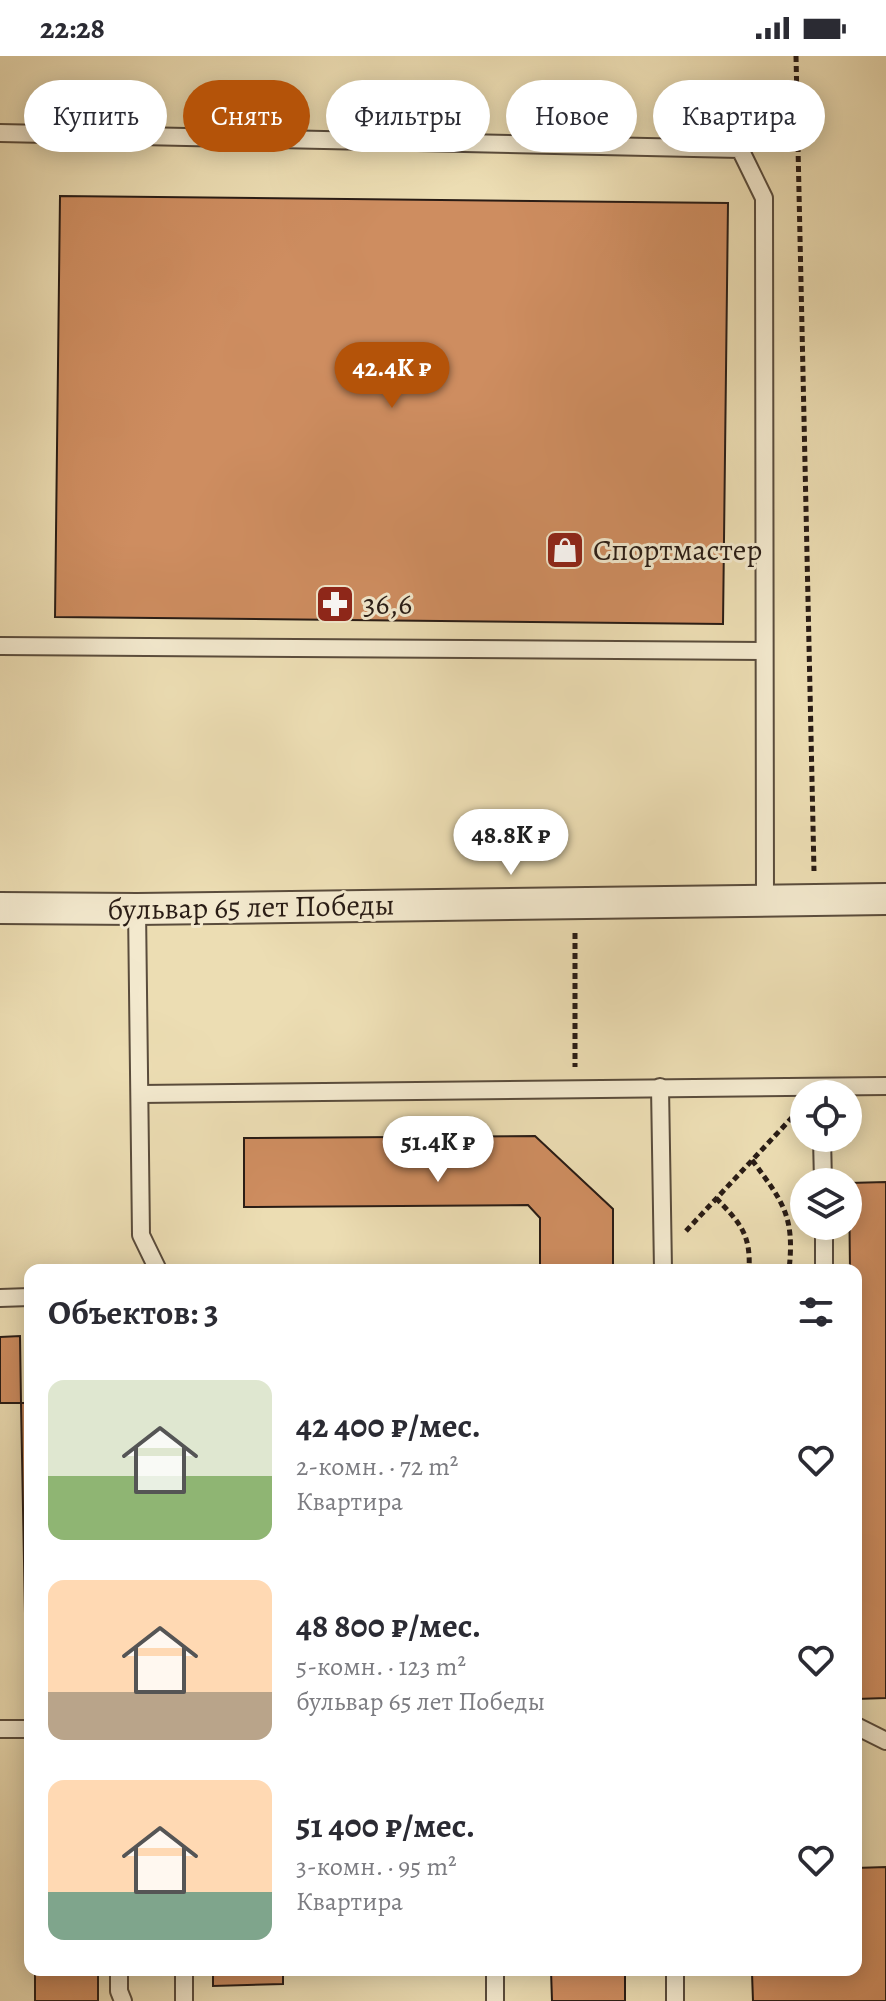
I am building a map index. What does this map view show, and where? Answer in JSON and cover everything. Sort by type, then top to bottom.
[{"type":"street","name":"бульвар 65 лет Победы","points":[[0,908],[886,899]]},
{"type":"lane","points":[[0,133],[740,149],[764,198],[765,900]]},
{"type":"lane","points":[[0,646],[764,651]]},
{"type":"lane","points":[[137,909],[141,1235],[155,1264]]},
{"type":"lane","points":[[862,1088],[886,1086]]},
{"type":"lane","points":[[140,1094],[660,1087],[790,1089]]},
{"type":"lane","points":[[660,1087],[663,1263]]},
{"type":"lane","points":[[824,1240],[824,1264]]},
{"type":"lane","points":[[0,1298],[24,1297]]},
{"type":"lane","points":[[0,1729],[24,1729]]},
{"type":"lane","points":[[862,1729],[886,1741]]},
{"type":"lane","points":[[119,1976],[123,2001]]},
{"type":"lane","points":[[184,1976],[184,2001]]},
{"type":"lane","points":[[495,1976],[495,2001]]},
{"type":"lane","points":[[675,1976],[675,2001]]},
{"type":"path","points":[[796,56],[814,900]]},
{"type":"path","points":[[575,904],[575,1088]]},
{"type":"path","points":[[663,1263],[716,1198],[790,1119]]},
{"type":"path","points":[[752,1160],[783,1202],[793,1241],[790,1264]]},
{"type":"path","points":[[716,1198],[743,1226],[749,1264]]},
{"type":"building","points":[[60,196],[728,203],[723,624],[55,617]]},
{"type":"building","points":[[535,1136],[613,1209],[613,1264],[540,1264],[540,1218],[528,1205],[244,1207],[244,1138]]},
{"type":"building","points":[[886,1182],[886,1698],[862,1699],[862,1264],[850,1264],[850,1240],[862,1240],[862,1183]]},
{"type":"building","points":[[20,1336],[21,1403],[0,1403],[0,1337]]},
{"type":"building","points":[[21,1403],[24,1403],[24,1561]]},
{"type":"building","points":[[886,1867],[886,2001],[753,2001],[752,1976],[862,1976],[862,1868]]},
{"type":"building","points":[[35,1976],[98,1976],[98,2001],[35,2001]]},
{"type":"building","points":[[213,1976],[283,1976],[283,1984],[213,1986]]},
{"type":"building","points":[[551,1976],[625,1976],[625,2001],[552,2001]]},
{"type":"place","name":"Спортмастер","points":[[565,550]]},
{"type":"place","name":"36,6","points":[[335,604]]}]
